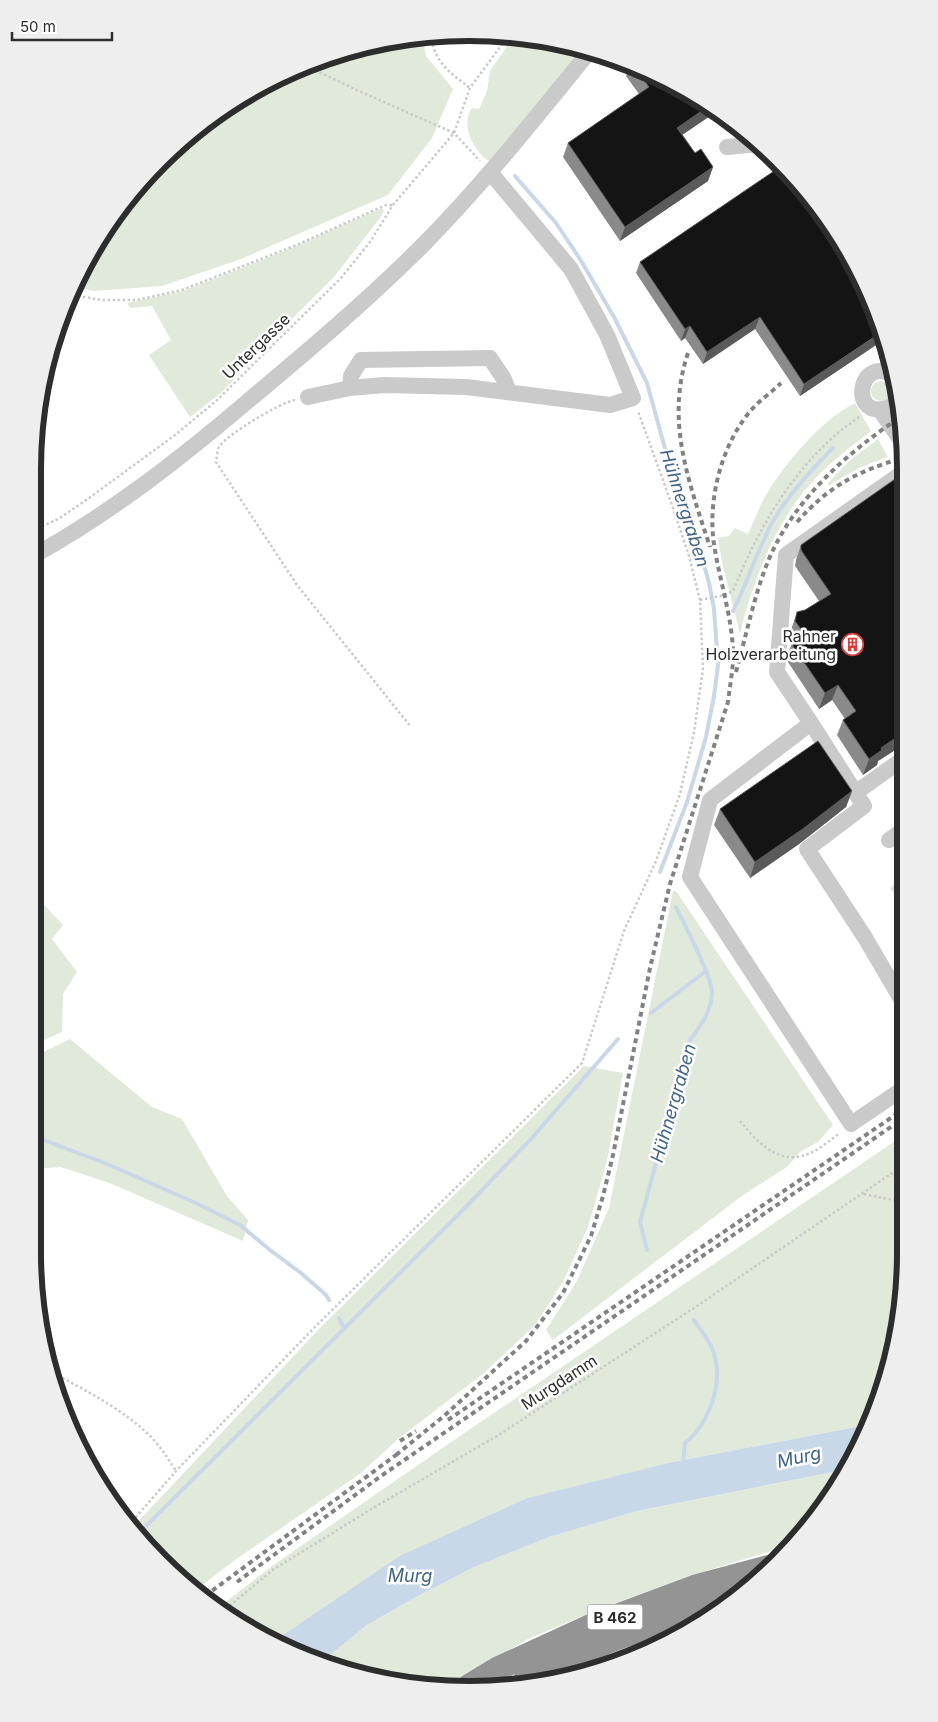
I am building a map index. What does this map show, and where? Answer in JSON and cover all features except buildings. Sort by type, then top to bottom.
[{"type":"highway","name":"B 462","points":[[478,1681],[497,1669],[595,1624],[697,1586],[756,1570]]},
{"type":"highway","name":"B 462","points":[[539,1675],[607,1642],[716,1602]]},
{"type":"street","points":[[41,552],[72,535],[209,434],[343,321],[424,244],[490,172],[585,57]]},
{"type":"street","points":[[727,148],[749,145]]},
{"type":"street","points":[[308,397],[350,388],[384,385],[466,387],[610,406],[633,398],[607,335],[571,269],[490,172]]},
{"type":"street","points":[[350,388],[351,376],[361,360],[490,358],[509,392]]},
{"type":"street","points":[[886,372],[871,374],[864,381],[862,396],[876,408],[895,433]]},
{"type":"street","points":[[876,408],[890,407],[892,405]]},
{"type":"street","points":[[897,483],[786,555],[777,672],[864,806],[807,849],[864,936],[897,992]]},
{"type":"street","points":[[811,723],[710,800],[690,878],[852,1124],[897,1093]]},
{"type":"street","points":[[855,793],[897,763]]},
{"type":"street","points":[[889,840],[897,834]]},
{"type":"path","points":[[431,43],[444,68],[470,88],[503,43]]},
{"type":"path","points":[[315,70],[376,99],[454,132],[490,172]]},
{"type":"path","name":"Untergasse","points":[[41,528],[60,518],[89,498],[175,435],[215,402],[341,278],[370,242],[393,205],[454,132],[470,88]]},
{"type":"path","points":[[78,296],[102,300],[137,300],[182,290],[294,246],[386,205],[393,205]]},
{"type":"path","points":[[308,397],[287,401],[266,412],[218,448],[216,462],[297,585],[411,728]]},
{"type":"path","points":[[134,1519],[176,1471],[312,1330],[582,1063],[624,931],[656,861],[680,794],[694,732],[703,669],[700,600],[689,556],[633,398]]},
{"type":"path","points":[[700,600],[717,597],[732,591],[747,556],[765,522],[785,491],[830,440],[876,408]]},
{"type":"path","points":[[740,1121],[750,1133],[774,1154],[789,1159],[808,1154],[852,1124]]},
{"type":"path","name":"Murgdamm","points":[[228,1607],[274,1570],[373,1508],[497,1436],[697,1306],[897,1170]]},
{"type":"path","points":[[864,1194],[897,1201]]},
{"type":"path","points":[[60,1376],[89,1392],[125,1416],[153,1439],[176,1471]]},
{"type":"shaded area","points":[[509,43],[552,49],[582,56],[493,162],[481,154],[475,147],[468,131],[467,123],[468,115],[472,108],[479,109],[487,91],[490,71]]},
{"type":"shaded area","points":[[424,44],[426,56],[453,89],[432,138],[388,195],[241,259],[162,286],[93,291],[81,288],[85,280],[113,231],[147,187],[187,147],[231,113],[255,99],[280,85],[332,64],[386,49]]},
{"type":"shaded area","points":[[382,208],[384,211],[380,218],[334,277],[221,393],[190,417],[149,355],[171,340],[152,306],[130,308],[127,303],[183,291],[282,252]]},
{"type":"shaded area","points":[[881,381],[888,384],[890,394],[888,398],[881,401],[874,398],[871,391],[874,384]]},
{"type":"shaded area","points":[[855,403],[871,431],[813,481],[787,515],[759,573],[740,634],[718,538],[729,536],[735,528],[748,534],[761,504],[783,469],[805,443],[829,420]]},
{"type":"shaded area","points":[[878,439],[888,457],[857,469],[829,486],[828,483],[849,461]]},
{"type":"shaded area","points":[[897,883],[897,899],[890,888]]},
{"type":"shaded area","points":[[673,891],[676,891],[833,1125],[818,1142],[800,1152],[787,1167],[743,1195],[553,1340],[546,1330],[577,1281],[609,1208]]},
{"type":"shaded area","points":[[41,902],[63,925],[52,939],[77,972],[63,994],[62,1032],[41,1041]]},
{"type":"shaded area","points":[[70,1039],[152,1107],[182,1119],[227,1196],[248,1220],[243,1241],[112,1184],[61,1167],[41,1168],[41,1053]]},
{"type":"shaded area","points":[[584,1066],[623,1073],[607,1161],[588,1227],[563,1282],[535,1325],[484,1373],[398,1439],[361,1473],[235,1560],[201,1586],[187,1575],[147,1535],[137,1522],[318,1330]]},
{"type":"shaded area","points":[[897,1140],[897,1253],[893,1309],[882,1364],[860,1426],[668,1463],[527,1498],[399,1556],[280,1637],[224,1603],[272,1566],[457,1438]]},
{"type":"shaded area","points":[[836,1471],[825,1491],[791,1535],[776,1550],[686,1577],[599,1609],[528,1639],[459,1681],[386,1673],[328,1657],[367,1625],[472,1568],[549,1537],[637,1511]]},
{"type":"water","name":"Murg","points":[[860,1426],[836,1471],[637,1511],[549,1537],[472,1568],[418,1596],[367,1625],[328,1657],[280,1637],[399,1556],[527,1498],[668,1463]]},
{"type":"waterway","name":"Hühnergraben","points":[[515,176],[556,223],[580,259],[614,317],[647,383],[674,481],[696,536],[709,583],[714,609],[718,665],[714,696],[706,737],[687,802],[660,872]]},
{"type":"waterway","points":[[733,611],[776,516],[817,464],[833,448]]},
{"type":"waterway","name":"Hühnergraben","points":[[647,1250],[640,1222],[689,1042],[707,1014],[712,994],[708,976],[676,907]]},
{"type":"waterway","points":[[651,1013],[706,971]]},
{"type":"waterway","points":[[143,1529],[460,1213],[531,1139],[618,1039]]},
{"type":"waterway","points":[[41,1139],[107,1164],[198,1204],[240,1225],[301,1273],[326,1295],[329,1300]]},
{"type":"waterway","points":[[339,1318],[344,1328]]},
{"type":"waterway","name":"Hühnergraben","points":[[683,1464],[685,1443],[694,1434],[709,1411],[716,1385],[717,1372],[711,1346],[694,1320]]},
{"type":"railway","points":[[688,353],[681,378],[679,427],[682,451],[694,499],[710,547]]},
{"type":"railway","points":[[396,1455],[444,1416],[526,1341],[563,1293],[591,1236],[613,1155],[650,968],[670,884],[728,702],[733,649],[730,622],[714,544],[712,526],[715,489],[726,452],[734,435],[755,406],[781,383]]},
{"type":"railway","points":[[736,672],[764,572],[780,537],[793,516],[808,496],[843,461],[894,422]]},
{"type":"railway","points":[[797,522],[820,499],[844,482],[871,469],[897,460]]},
{"type":"railway","points":[[448,1420],[897,1114]]},
{"type":"railway","points":[[237,1582],[381,1476],[897,1123]]},
{"type":"railway","points":[[400,1441],[416,1431]]},
{"type":"railway","points":[[210,1593],[400,1452]]},
{"type":"place","name":"Rahner Holzverarbeitung","points":[[852,645]]}]
